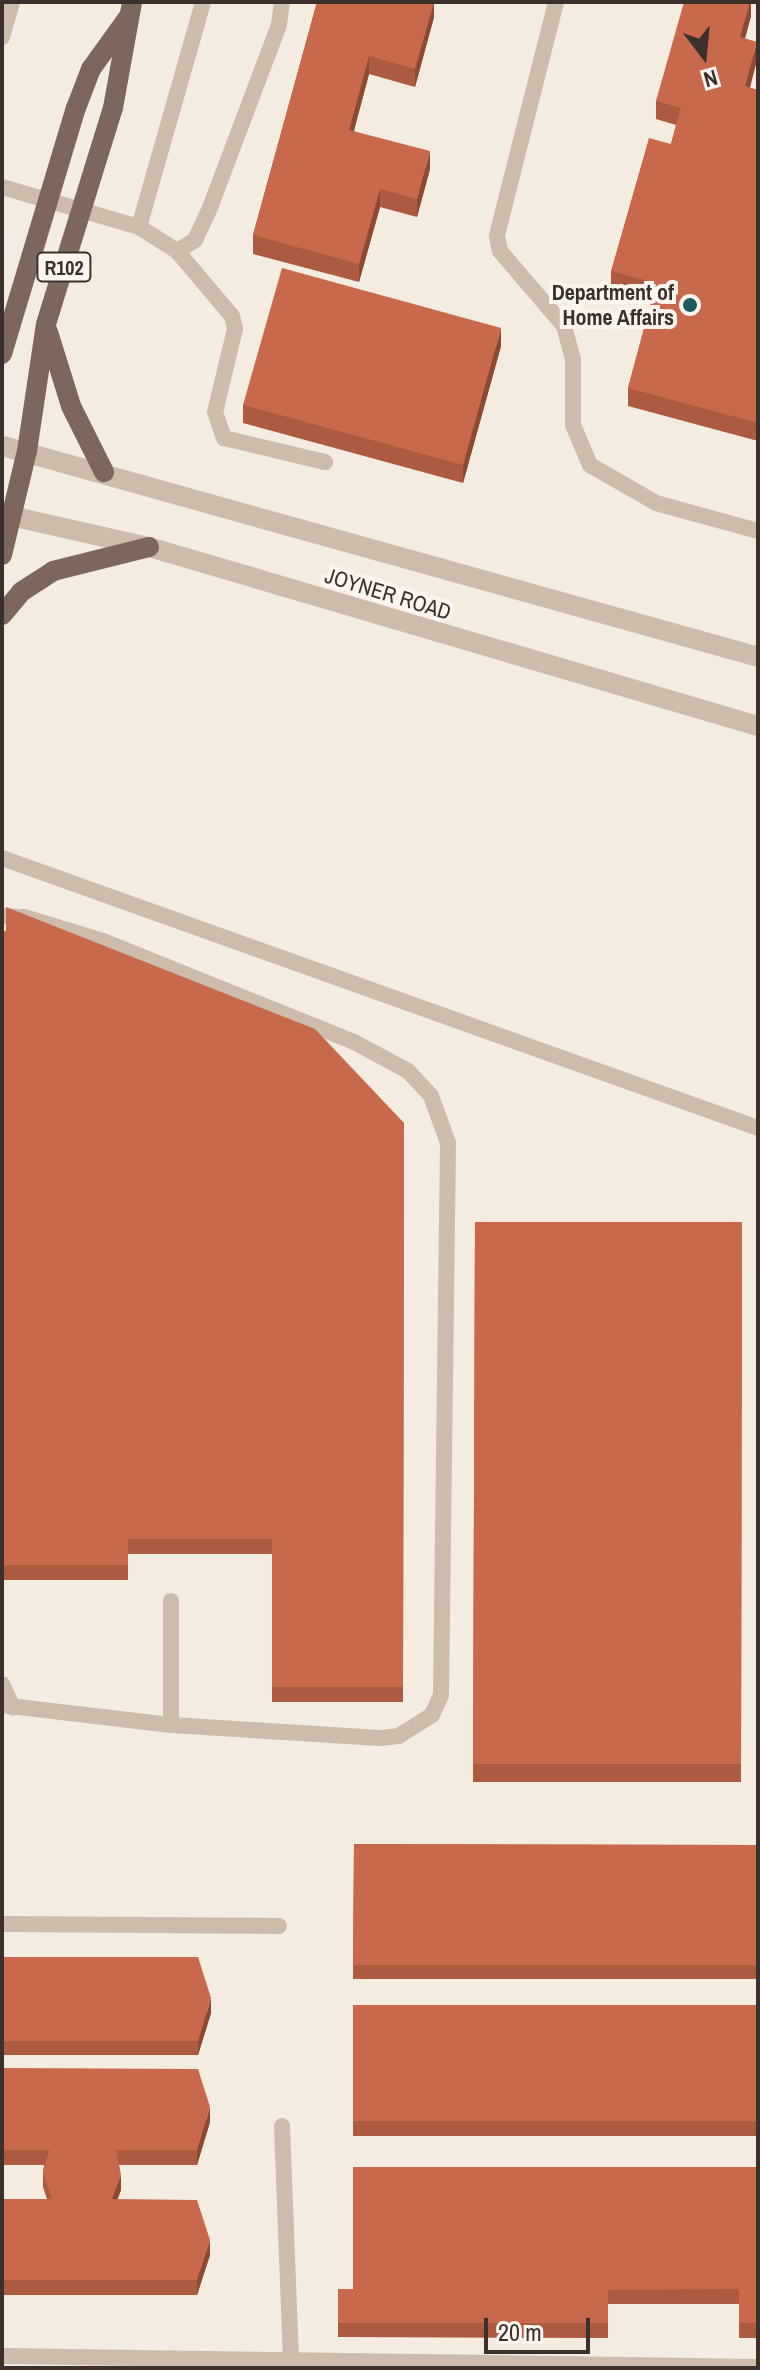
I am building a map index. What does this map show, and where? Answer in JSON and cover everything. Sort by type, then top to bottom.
[{"type":"main road","name":"R102","points":[[2,354],[91,69],[130,11]]},
{"type":"main road","name":"R102","points":[[2,555],[7,516],[27,451],[46,324],[113,108],[130,11]]},
{"type":"main road","points":[[46,324],[71,406],[104,472]]},
{"type":"main road","points":[[2,615],[21,592],[53,571],[149,547]]},
{"type":"street","name":"JOYNER ROAD","points":[[2,446],[758,657]]},
{"type":"street","name":"JOYNER ROAD","points":[[7,516],[149,547],[758,726]]},
{"type":"lane","points":[[2,37],[12,2]]},
{"type":"lane","points":[[139,227],[203,2]]},
{"type":"lane","points":[[177,251],[195,240],[211,205],[279,25],[282,2]]},
{"type":"lane","points":[[556,2],[497,236],[508,267],[543,297],[564,326],[573,359],[573,425],[590,465],[656,503],[758,531]]},
{"type":"lane","points":[[2,187],[139,227],[177,251],[232,316],[235,329],[215,412],[224,438],[325,462]]},
{"type":"lane","points":[[2,858],[758,1128]]},
{"type":"lane","points":[[2,916],[24,917],[103,941],[354,1042],[408,1071],[424,1088],[442,1117],[448,1143],[441,1695],[432,1715],[415,1729],[379,1738],[171,1725],[7,1706],[2,1684]]},
{"type":"lane","points":[[171,1601],[171,1725]]},
{"type":"lane","points":[[2,1924],[279,1926]]},
{"type":"lane","points":[[282,2126],[291,2361]]},
{"type":"lane","points":[[2,2356],[758,2367]]},
{"type":"building","points":[[317,2],[434,2],[415,69],[369,56],[349,130],[430,151],[417,199],[380,189],[359,264],[253,235]]},
{"type":"building","points":[[684,2],[750,2],[740,37],[757,42],[745,86],[758,90],[758,423],[628,388],[656,283],[611,271],[649,138],[671,144],[681,108],[656,101]]},
{"type":"building","points":[[282,268],[501,328],[463,465],[243,405]]},
{"type":"building","points":[[6,907],[315,1029],[404,1123],[403,1687],[272,1687],[272,1539],[128,1539],[128,1565],[4,1565],[2,931],[6,931]]},
{"type":"building","points":[[475,1222],[742,1222],[741,1764],[473,1764]]},
{"type":"building","points":[[354,1844],[758,1845],[758,1965],[353,1965]]},
{"type":"building","points":[[2,1957],[198,1957],[211,1998],[198,2041],[2,2041]]},
{"type":"building","points":[[353,2005],[758,2005],[758,2121],[353,2121]]},
{"type":"building","points":[[2,2068],[198,2069],[210,2107],[197,2150],[116,2150],[121,2175],[112,2199],[197,2200],[210,2240],[197,2280],[2,2280],[2,2199],[52,2199],[43,2172],[49,2150],[2,2150]]},
{"type":"building","points":[[353,2167],[758,2167],[758,2323],[739,2323],[739,2289],[608,2290],[608,2323],[338,2323],[338,2289],[353,2289]]},
{"type":"place","name":"Department of Home Affairs","points":[[690,305]]}]
